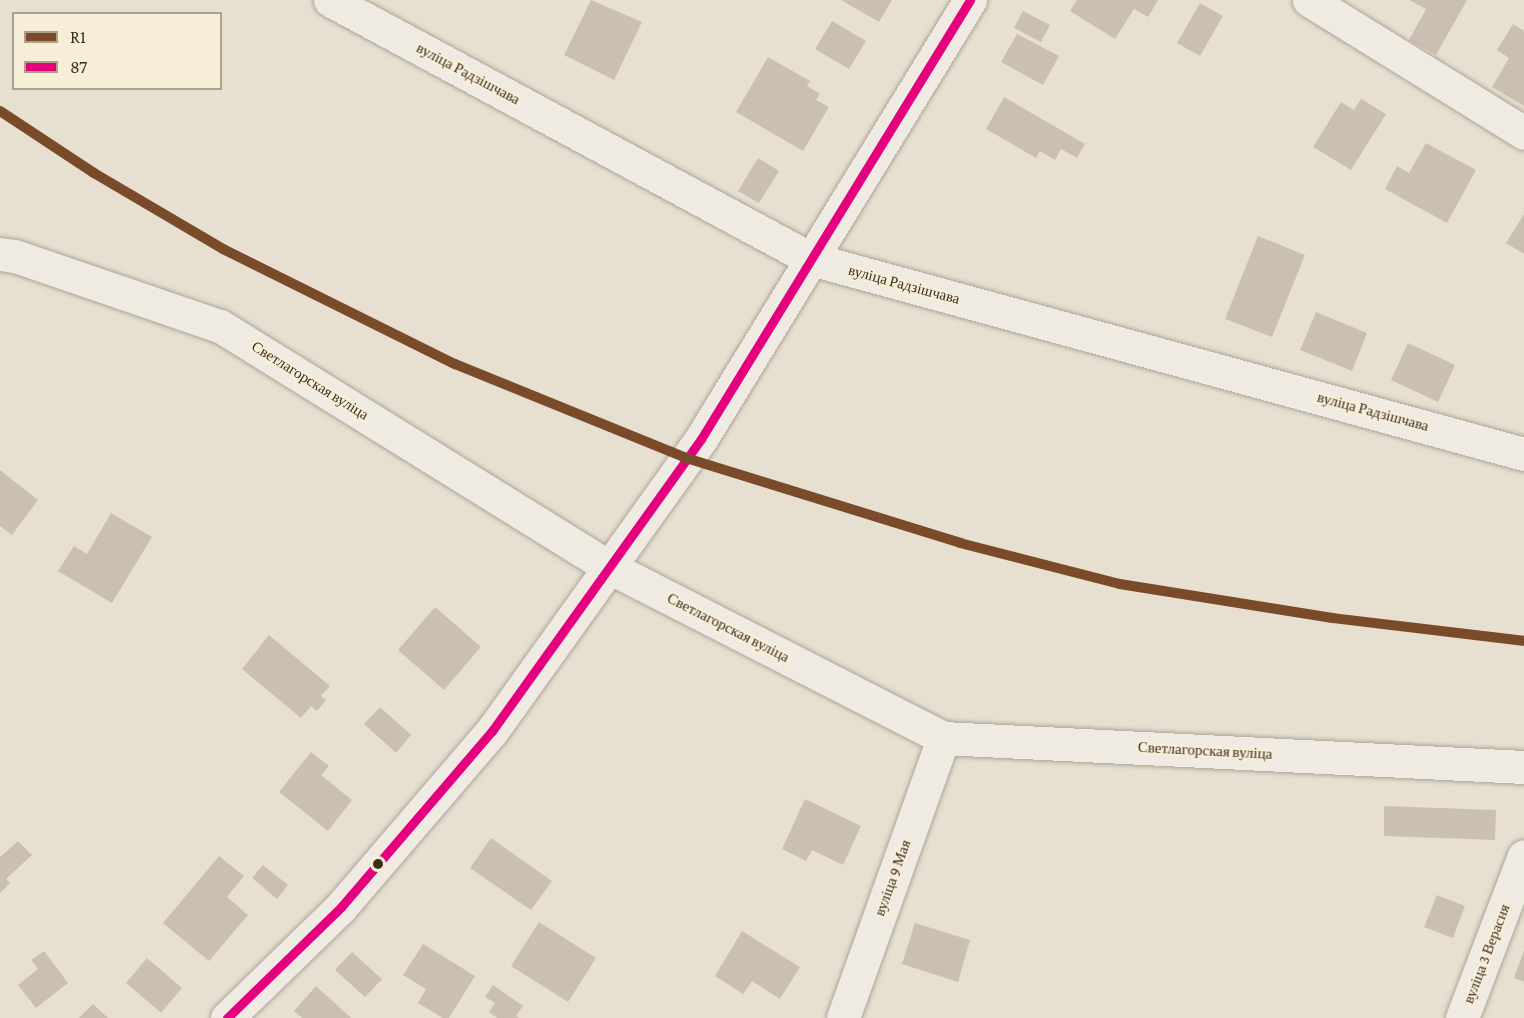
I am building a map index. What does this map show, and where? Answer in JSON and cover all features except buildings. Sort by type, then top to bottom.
[{"type":"street","points":[[227,1018],[341,907],[485,740],[611,568],[701,439],[970,0]]},
{"type":"street","points":[[1309,0],[1524,133]]},
{"type":"street","name":"вуліца Радзішчава","points":[[344,3],[811,259],[1524,454]]},
{"type":"street","name":"Светлагорская вуліца","points":[[0,254],[15,256],[220,326],[611,568],[943,738],[1524,767]]},
{"type":"street","name":"вуліца 9 Мая","points":[[843,1018],[943,738]]},
{"type":"street","name":"вуліца 3 Верасня","points":[[1462,1018],[1524,855]]},
{"type":"transit line","name":"87","points":[[227,1018],[341,907],[492,731],[701,439],[970,0]]},
{"type":"transit line","name":"R1","points":[[0,111],[94,173],[223,249],[455,364],[686,458],[960,543],[1120,584],[1332,618],[1524,641]]}]
